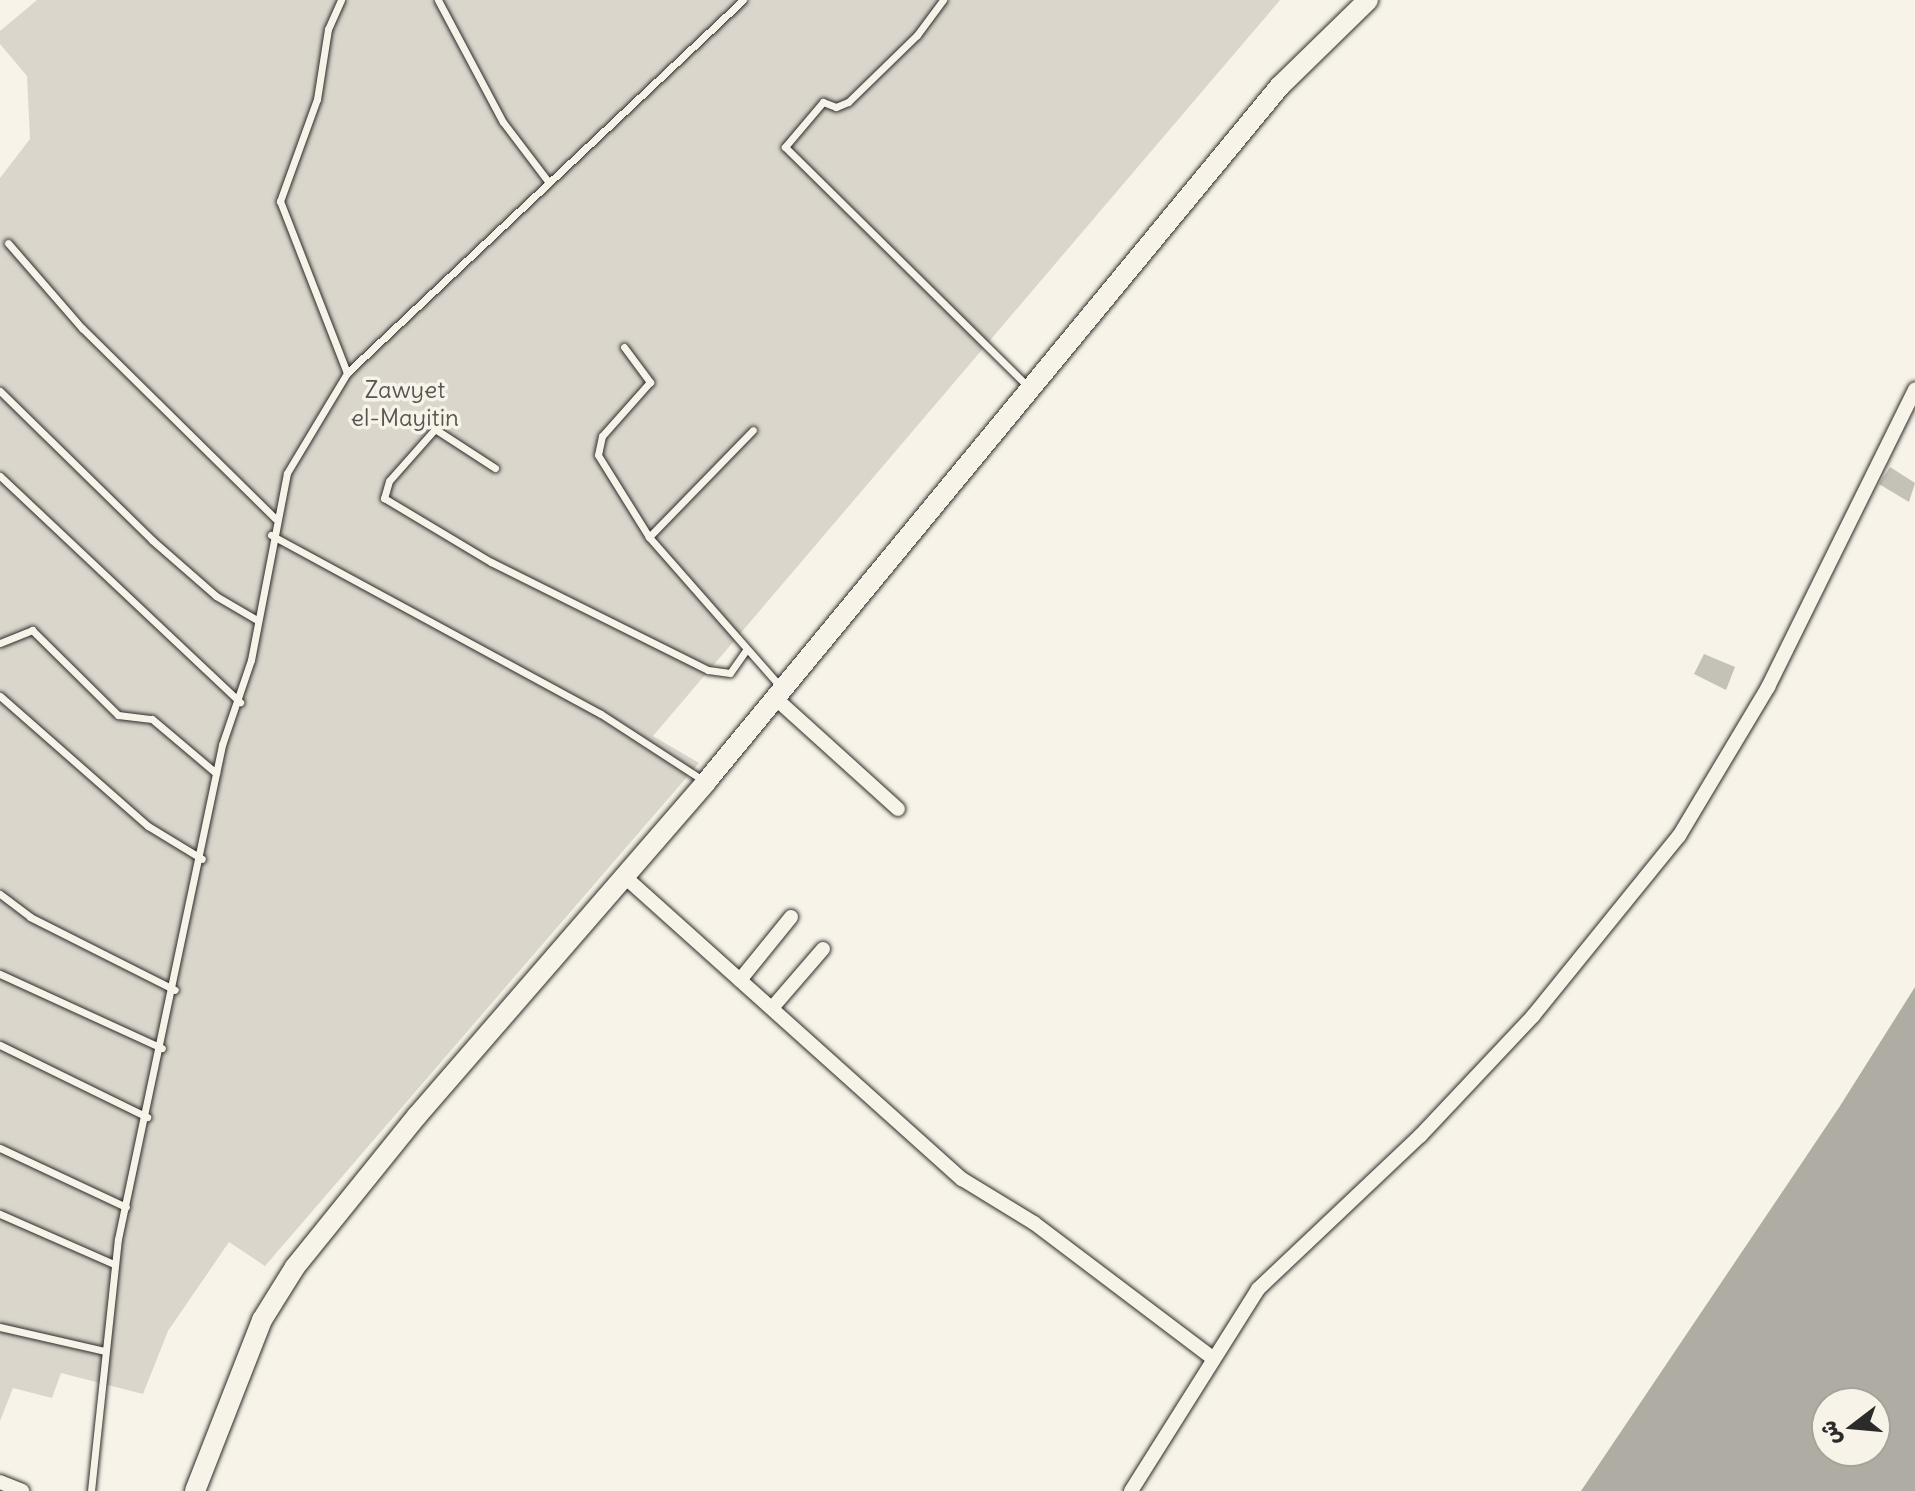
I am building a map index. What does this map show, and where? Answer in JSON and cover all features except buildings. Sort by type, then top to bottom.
[{"type":"main road","points":[[195,1491],[262,1320],[295,1267],[706,782],[1028,387],[1280,86],[1368,0]]},
{"type":"street","points":[[1131,1491],[1211,1357],[1277,1267],[1420,1136],[1572,973],[1645,883],[1768,687],[1915,389]]},
{"type":"street","points":[[778,692],[898,809]]},
{"type":"street","points":[[625,877],[962,1179],[1034,1223],[1211,1357]]},
{"type":"street","points":[[740,980],[791,917]]},
{"type":"street","points":[[772,1008],[823,949]]},
{"type":"street","points":[[0,1482],[22,1491]]},
{"type":"lane","points":[[341,0],[328,29],[317,99],[280,201],[347,373]]},
{"type":"lane","points":[[438,0],[503,122],[547,180]]},
{"type":"lane","points":[[91,1491],[114,1264],[175,990],[216,773],[240,702],[271,535],[298,450],[347,373],[547,180],[743,0]]},
{"type":"lane","points":[[943,0],[917,35],[848,102],[836,107],[823,102],[785,147],[1028,387]]},
{"type":"lane","points":[[8,243],[93,339],[275,518]]},
{"type":"lane","points":[[624,347],[650,382],[602,436],[598,455],[649,537],[747,649],[778,692]]},
{"type":"lane","points":[[0,391],[152,540],[216,596],[257,620]]},
{"type":"lane","points":[[495,468],[435,429],[389,481],[384,498],[491,562],[708,670],[730,673],[747,649]]},
{"type":"lane","points":[[649,537],[753,430]]},
{"type":"lane","points":[[0,476],[240,702]]},
{"type":"lane","points":[[271,535],[601,714],[706,782]]},
{"type":"lane","points":[[0,643],[32,630],[118,715],[152,719],[216,773]]},
{"type":"lane","points":[[0,696],[148,826],[202,859]]},
{"type":"lane","points":[[0,894],[30,917],[175,990]]},
{"type":"lane","points":[[0,974],[162,1048]]},
{"type":"lane","points":[[0,1045],[147,1117]]},
{"type":"lane","points":[[0,1148],[126,1207]]},
{"type":"lane","points":[[0,1214],[114,1264]]},
{"type":"lane","points":[[0,1327],[105,1351]]},
{"type":"green space","name":"Zawyet el-Mayitin","points":[[37,0],[1280,0],[653,736],[699,763],[265,1266],[229,1242],[168,1331],[143,1394],[61,1373],[52,1398],[13,1388],[0,1421],[0,178],[30,139],[27,76],[0,44],[0,31]]},
{"type":"shaded area","points":[[1915,987],[1915,1491],[1581,1491],[1840,1106]]}]
